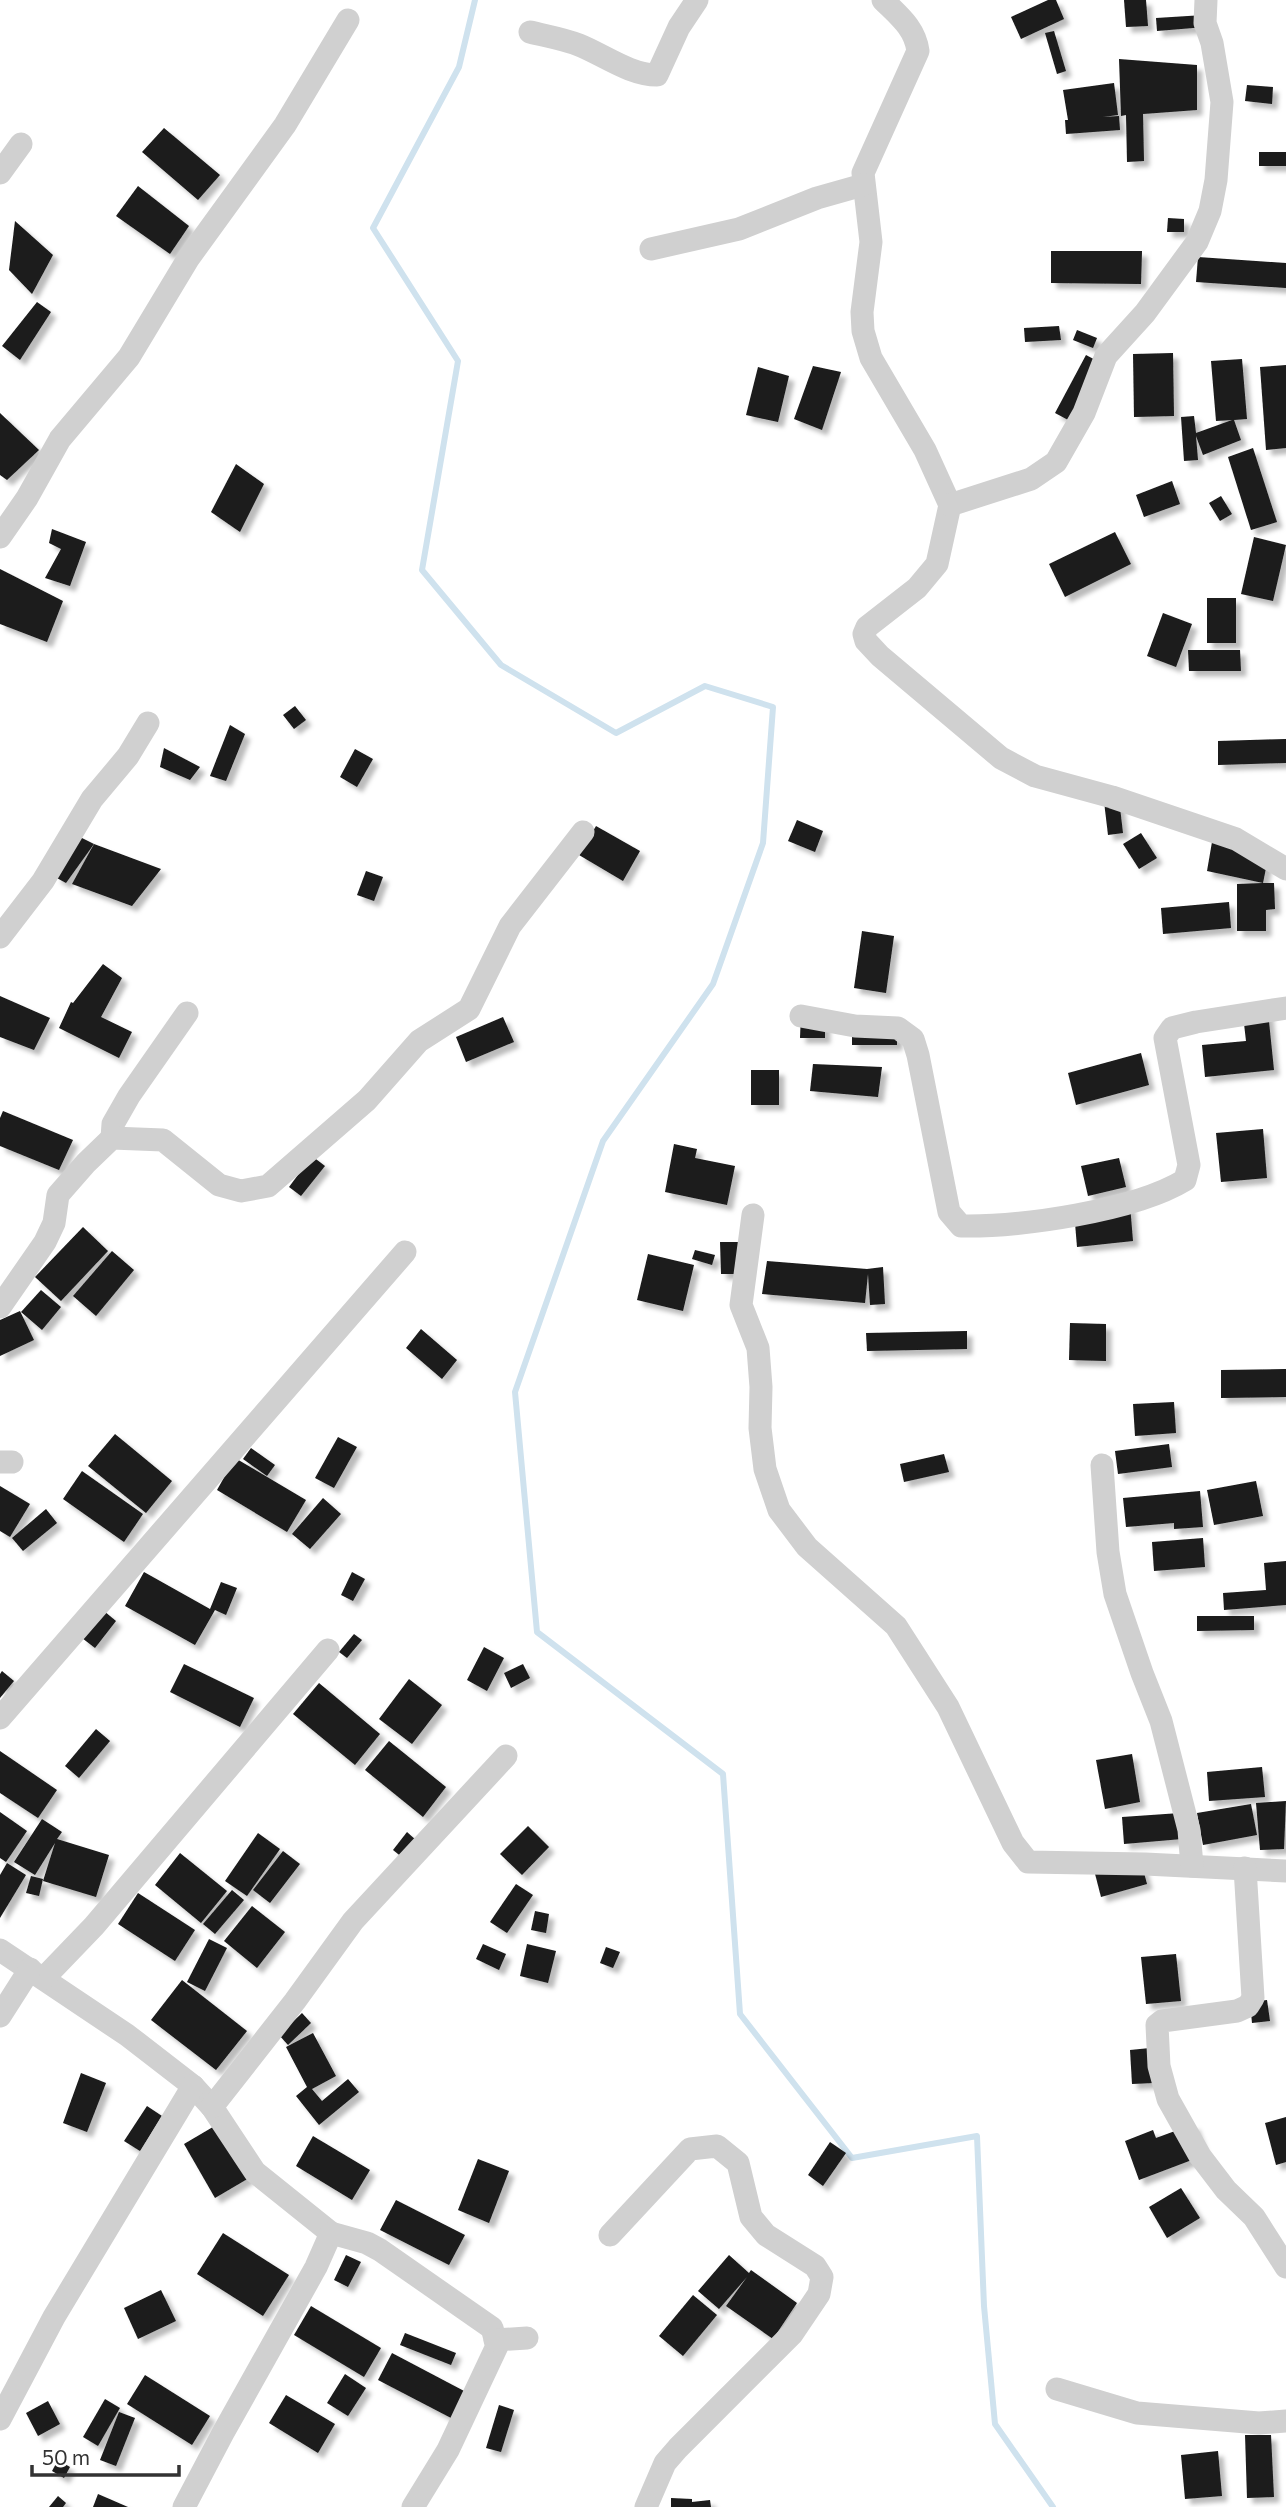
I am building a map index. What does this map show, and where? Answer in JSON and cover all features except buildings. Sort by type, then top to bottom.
[{"type":"street","points":[[530,32],[577,44],[628,67],[649,75],[657,75],[679,27],[697,0]]},
{"type":"street","points":[[883,0],[908,24],[916,37],[918,51],[866,165],[863,185],[871,242],[862,312],[867,348],[925,450],[950,505],[937,564],[917,588],[867,627],[864,637],[872,649],[1001,758],[1035,776],[1112,797],[1236,839],[1286,869]]},
{"type":"street","points":[[950,505],[1031,479],[1056,462],[1084,413],[1106,356],[1144,313],[1197,242],[1212,201],[1221,113],[1219,80],[1205,23],[1206,0]]},
{"type":"street","points":[[0,537],[27,498],[60,439],[129,357],[188,259],[285,125],[348,20]]},
{"type":"street","points":[[0,173],[21,144]]},
{"type":"street","points":[[651,249],[739,229],[817,198],[863,185]]},
{"type":"street","points":[[0,937],[43,881],[92,799],[128,756],[148,723]]},
{"type":"street","points":[[112,1138],[163,1140],[219,1185],[240,1191],[268,1186],[367,1100],[419,1041],[469,1009],[510,926],[583,832]]},
{"type":"street","points":[[801,1016],[855,1026],[898,1028],[913,1039],[949,1212],[961,1226],[980,1226],[1059,1217],[1127,1203],[1174,1187],[1185,1180],[1189,1165],[1165,1038],[1172,1028],[1184,1025],[1286,1008]]},
{"type":"street","points":[[0,1307],[45,1242],[54,1223],[58,1195],[112,1138],[113,1124],[129,1096],[187,1013]]},
{"type":"street","points":[[753,1215],[741,1305],[758,1348],[760,1428],[765,1469],[779,1510],[807,1547],[896,1626],[948,1707],[1013,1843],[1028,1862],[1286,1871]]},
{"type":"street","points":[[0,1718],[405,1252]]},
{"type":"street","points":[[1101,1465],[1108,1552],[1115,1594],[1142,1673],[1154,1698],[1168,1745],[1189,1830],[1192,1866]]},
{"type":"street","points":[[0,2016],[37,1974],[94,1926],[328,1650]]},
{"type":"street","points":[[212,2107],[295,2001],[353,1921],[506,1756]]},
{"type":"street","points":[[1245,1868],[1253,1998],[1248,2006],[1237,2011],[1162,2021],[1157,2025],[1160,2066],[1168,2099],[1200,2156],[1226,2190],[1254,2217],[1286,2267]]},
{"type":"street","points":[[0,1950],[148,2050],[193,2086],[212,2107],[255,2172],[331,2233],[367,2243],[380,2250],[492,2328],[497,2346],[448,2449],[413,2507]]},
{"type":"street","points":[[0,2419],[54,2317],[193,2086]]},
{"type":"street","points":[[610,2235],[690,2149],[717,2146],[738,2163],[751,2217],[766,2235],[815,2266],[822,2277],[819,2294],[792,2334],[665,2463],[646,2507]]},
{"type":"street","points":[[184,2507],[316,2267],[331,2233]]},
{"type":"street","points":[[495,2340],[527,2338]]},
{"type":"street","points":[[1057,2389],[1138,2413],[1259,2423],[1286,2421]]},
{"type":"waterway","points":[[475,0],[459,67],[373,228],[458,361],[422,570],[501,665],[616,733],[705,686],[773,707],[763,843],[713,984],[603,1141],[515,1392],[537,1632],[723,1774],[740,2014],[852,2158],[977,2136],[984,2306],[995,2424],[1053,2507]]}]
